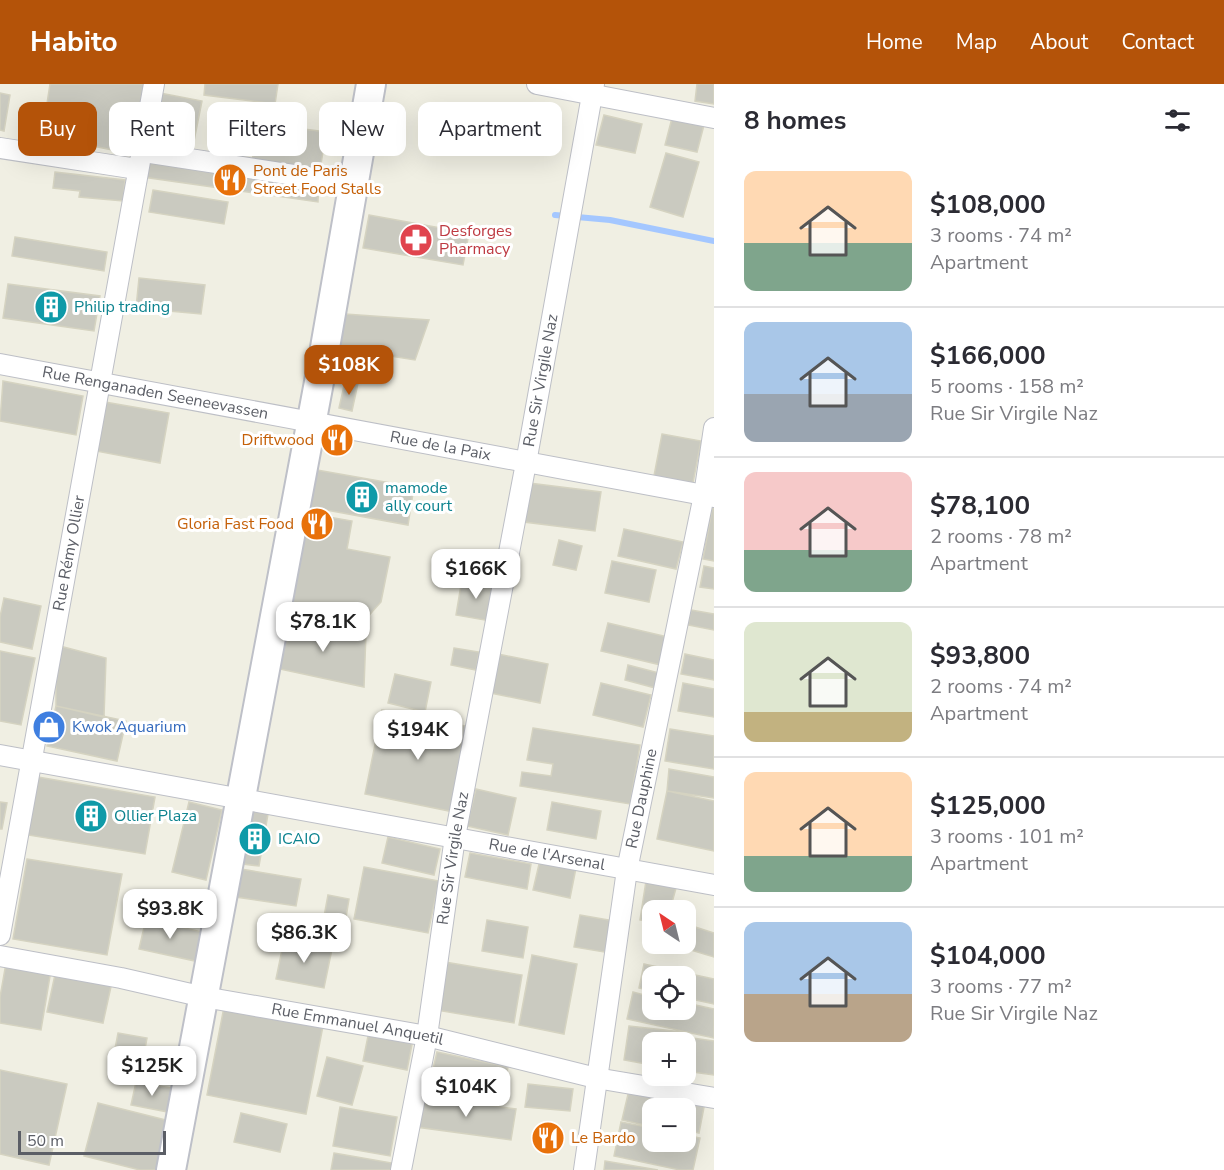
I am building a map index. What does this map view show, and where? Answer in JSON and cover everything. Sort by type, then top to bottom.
[{"type":"main road","points":[[171,1170],[319,382],[371,84]]},
{"type":"street","name":"Rue Rémy Ollier","points":[[0,935],[98,382],[154,84]]},
{"type":"street","points":[[537,84],[593,89],[714,118]]},
{"type":"street","name":"Rue Sir Virgile Naz","points":[[401,1170],[428,1036],[455,837],[526,463],[593,89]]},
{"type":"street","points":[[0,148],[140,160],[352,184]]},
{"type":"street","name":"Rue Renganaden Seeneevassen","points":[[0,364],[310,423]]},
{"type":"street","name":"Rue de la Paix","points":[[310,423],[709,496]]},
{"type":"street","name":"Rue Dauphine","points":[[584,1170],[627,870],[709,496],[714,428]]},
{"type":"street","name":"Rue de l'Arsenal","points":[[0,755],[240,801],[455,837],[714,885]]},
{"type":"street","name":"Rue Emmanuel Anquetil","points":[[0,956],[121,978],[204,997],[428,1036],[596,1078],[714,1098]]},
{"type":"building","points":[[50,84],[143,84],[147,93],[145,102],[109,102],[109,149],[97,147],[97,102],[47,102]]},
{"type":"building","points":[[205,84],[278,84],[275,102],[204,95]]},
{"type":"building","points":[[697,84],[714,84],[714,104],[695,101]]},
{"type":"building","points":[[0,93],[10,95],[4,131],[0,130]]},
{"type":"building","points":[[160,93],[202,101],[195,136],[195,102],[158,102]]},
{"type":"building","points":[[604,115],[642,124],[635,153],[596,145]]},
{"type":"building","points":[[672,118],[704,125],[697,152],[665,145]]},
{"type":"building","points":[[307,129],[319,131],[319,156],[322,156],[320,171],[252,161],[253,156],[307,156]]},
{"type":"building","points":[[666,153],[699,162],[683,217],[650,207]]},
{"type":"building","name":"Pont de Paris Street Food Stalls","points":[[145,162],[319,184],[318,202],[143,177]]},
{"type":"building","points":[[55,172],[125,180],[123,201],[79,197],[80,191],[53,188]]},
{"type":"building","points":[[153,190],[228,202],[224,224],[149,212]]},
{"type":"building","name":"Desforges Pharmacy","points":[[369,215],[469,233],[463,265],[363,248]]},
{"type":"building","points":[[15,237],[107,252],[104,271],[12,256]]},
{"type":"building","points":[[139,278],[205,285],[201,314],[136,308]]},
{"type":"building","name":"Philip trading","points":[[8,284],[100,296],[94,331],[3,318]]},
{"type":"building","points":[[345,314],[429,320],[415,360],[333,347]]},
{"type":"building","points":[[3,381],[83,396],[76,435],[0,421]]},
{"type":"building","points":[[345,381],[358,383],[352,411],[339,408]]},
{"type":"building","points":[[105,402],[169,413],[160,463],[96,451]]},
{"type":"building","points":[[662,434],[701,441],[692,488],[653,481]]},
{"type":"building","name":"mamode ally court","points":[[317,470],[414,487],[408,525],[310,507]]},
{"type":"building","points":[[529,483],[601,492],[595,531],[524,522]]},
{"type":"building","points":[[714,505],[714,561],[703,559]]},
{"type":"building","points":[[306,513],[352,521],[347,549],[390,557],[381,602],[355,631],[286,618]]},
{"type":"building","points":[[624,529],[683,542],[676,569],[618,556]]},
{"type":"building","points":[[559,540],[582,546],[576,570],[553,565]]},
{"type":"building","points":[[612,561],[656,570],[649,602],[605,593]]},
{"type":"building","points":[[704,566],[714,568],[714,589],[700,587]]},
{"type":"building","points":[[462,579],[497,585],[490,621],[456,615]]},
{"type":"building","points":[[4,598],[41,606],[32,649],[0,642],[0,617]]},
{"type":"building","points":[[691,610],[714,614],[714,630],[688,625]]},
{"type":"building","points":[[282,623],[366,633],[364,687],[275,668]]},
{"type":"building","points":[[608,623],[668,637],[661,665],[601,651]]},
{"type":"building","points":[[56,645],[106,658],[104,717],[56,706]]},
{"type":"building","points":[[454,648],[479,652],[476,670],[451,665]]},
{"type":"building","points":[[0,651],[35,658],[21,725],[0,721]]},
{"type":"building","points":[[498,654],[548,664],[540,703],[490,693]]},
{"type":"building","points":[[685,654],[714,660],[714,680],[681,674]]},
{"type":"building","points":[[628,665],[663,674],[659,689],[625,680]]},
{"type":"building","points":[[395,674],[431,682],[425,712],[388,703]]},
{"type":"building","points":[[601,683],[651,695],[643,727],[593,715]]},
{"type":"building","points":[[683,683],[714,689],[714,717],[678,711]]},
{"type":"building","points":[[56,706],[126,721],[117,761],[47,746]]},
{"type":"building","points":[[382,710],[471,727],[454,812],[365,794]]},
{"type":"building","points":[[533,728],[640,745],[630,804],[520,786],[522,772],[551,776],[553,764],[527,760]]},
{"type":"building","points":[[670,729],[714,736],[714,769],[665,761]]},
{"type":"building","points":[[669,769],[714,777],[714,798],[667,791]]},
{"type":"building","name":"Ollier Plaza","points":[[38,777],[155,797],[145,854],[28,835]]},
{"type":"building","points":[[476,789],[516,798],[508,835],[467,826]]},
{"type":"building","points":[[667,791],[714,801],[714,851],[657,839]]},
{"type":"building","points":[[0,802],[7,803],[2,829],[0,829]]},
{"type":"building","points":[[189,802],[222,810],[206,880],[172,872]]},
{"type":"building","points":[[552,802],[601,811],[596,839],[547,830]]},
{"type":"building","name":"ICAIO","points":[[252,811],[268,814],[259,866],[243,864]]},
{"type":"building","points":[[388,837],[440,849],[434,875],[382,863]]},
{"type":"building","points":[[470,853],[531,864],[527,889],[465,877]]},
{"type":"building","points":[[27,859],[122,874],[107,955],[13,939]]},
{"type":"building","points":[[540,860],[576,868],[570,898],[533,890]]},
{"type":"building","points":[[364,867],[439,881],[428,933],[354,919]]},
{"type":"building","points":[[241,869],[301,879],[296,906],[236,897]]},
{"type":"building","points":[[646,881],[676,888],[673,900],[643,900]]},
{"type":"building","points":[[328,895],[349,899],[342,942],[320,938]]},
{"type":"building","points":[[580,915],[615,921],[610,953],[574,947]]},
{"type":"building","points":[[146,919],[202,932],[195,961],[139,949]]},
{"type":"building","points":[[487,920],[528,927],[523,958],[482,951]]},
{"type":"building","points":[[696,927],[714,933],[714,957],[696,952]]},
{"type":"building","points":[[284,940],[332,949],[324,988],[276,979]]},
{"type":"building","points":[[532,955],[577,964],[564,1034],[519,1025]]},
{"type":"building","points":[[445,962],[522,975],[514,1023],[436,1010]]},
{"type":"building","points":[[6,963],[51,970],[41,1030],[0,1023],[0,997]]},
{"type":"building","points":[[56,970],[112,982],[103,1023],[47,1012]]},
{"type":"building","points":[[642,974],[642,989],[639,988]]},
{"type":"building","points":[[696,975],[714,979],[714,1004],[696,1000]]},
{"type":"building","points":[[633,992],[642,994],[642,1020],[696,1020],[696,1005],[714,1009],[714,1038],[696,1034],[696,1032],[627,1019]]},
{"type":"building","points":[[224,1007],[323,1026],[306,1114],[207,1095]]},
{"type":"building","points":[[629,1026],[682,1032],[642,1032],[642,1063],[624,1060]]},
{"type":"building","points":[[369,1031],[413,1039],[407,1070],[363,1061]]},
{"type":"building","points":[[118,1033],[147,1038],[139,1081],[110,1075]]},
{"type":"building","points":[[696,1039],[714,1041],[714,1075],[696,1072]]},
{"type":"building","points":[[437,1052],[508,1067],[502,1097],[430,1082]]},
{"type":"building","points":[[327,1057],[363,1066],[352,1105],[317,1096]]},
{"type":"building","points":[[0,1070],[67,1084],[49,1165],[0,1154]]},
{"type":"building","points":[[136,1082],[172,1088],[168,1112],[131,1105]]},
{"type":"building","points":[[528,1084],[573,1089],[570,1111],[525,1107]]},
{"type":"building","points":[[629,1090],[656,1097],[642,1098],[642,1124],[622,1120]]},
{"type":"building","points":[[663,1095],[681,1098],[663,1098]]},
{"type":"building","points":[[420,1096],[516,1109],[511,1140],[416,1127]]},
{"type":"building","points":[[696,1100],[705,1102],[699,1133],[696,1132]]},
{"type":"building","points":[[98,1103],[170,1121],[158,1170],[140,1170],[84,1156]]},
{"type":"building","points":[[340,1107],[397,1117],[390,1156],[333,1146]]},
{"type":"building","points":[[241,1113],[287,1124],[280,1152],[234,1142]]},
{"type":"building","points":[[621,1122],[642,1126],[642,1152],[696,1152],[696,1137],[700,1138],[693,1170],[680,1170],[614,1156]]},
{"type":"building","points":[[334,1153],[392,1163],[391,1170],[331,1170]]},
{"type":"building","points":[[605,1161],[658,1170],[604,1170]]},
{"type":"waterway","points":[[555,215],[610,220],[714,241]]},
{"type":"place","name":"Pont de Paris Street Food Stalls","points":[[230,180]]},
{"type":"place","name":"Desforges Pharmacy","points":[[416,240]]},
{"type":"place","name":"Philip trading","points":[[51,307]]},
{"type":"place","name":"Driftwood","points":[[337,440]]},
{"type":"place","name":"mamode ally court","points":[[362,497]]},
{"type":"place","name":"Gloria Fast Food","points":[[317,524]]},
{"type":"place","name":"Kwok Aquarium","points":[[49,727]]},
{"type":"place","name":"Ollier Plaza","points":[[91,816]]},
{"type":"place","name":"ICAIO","points":[[255,839]]},
{"type":"place","name":"Le Bardo","points":[[548,1138]]}]
